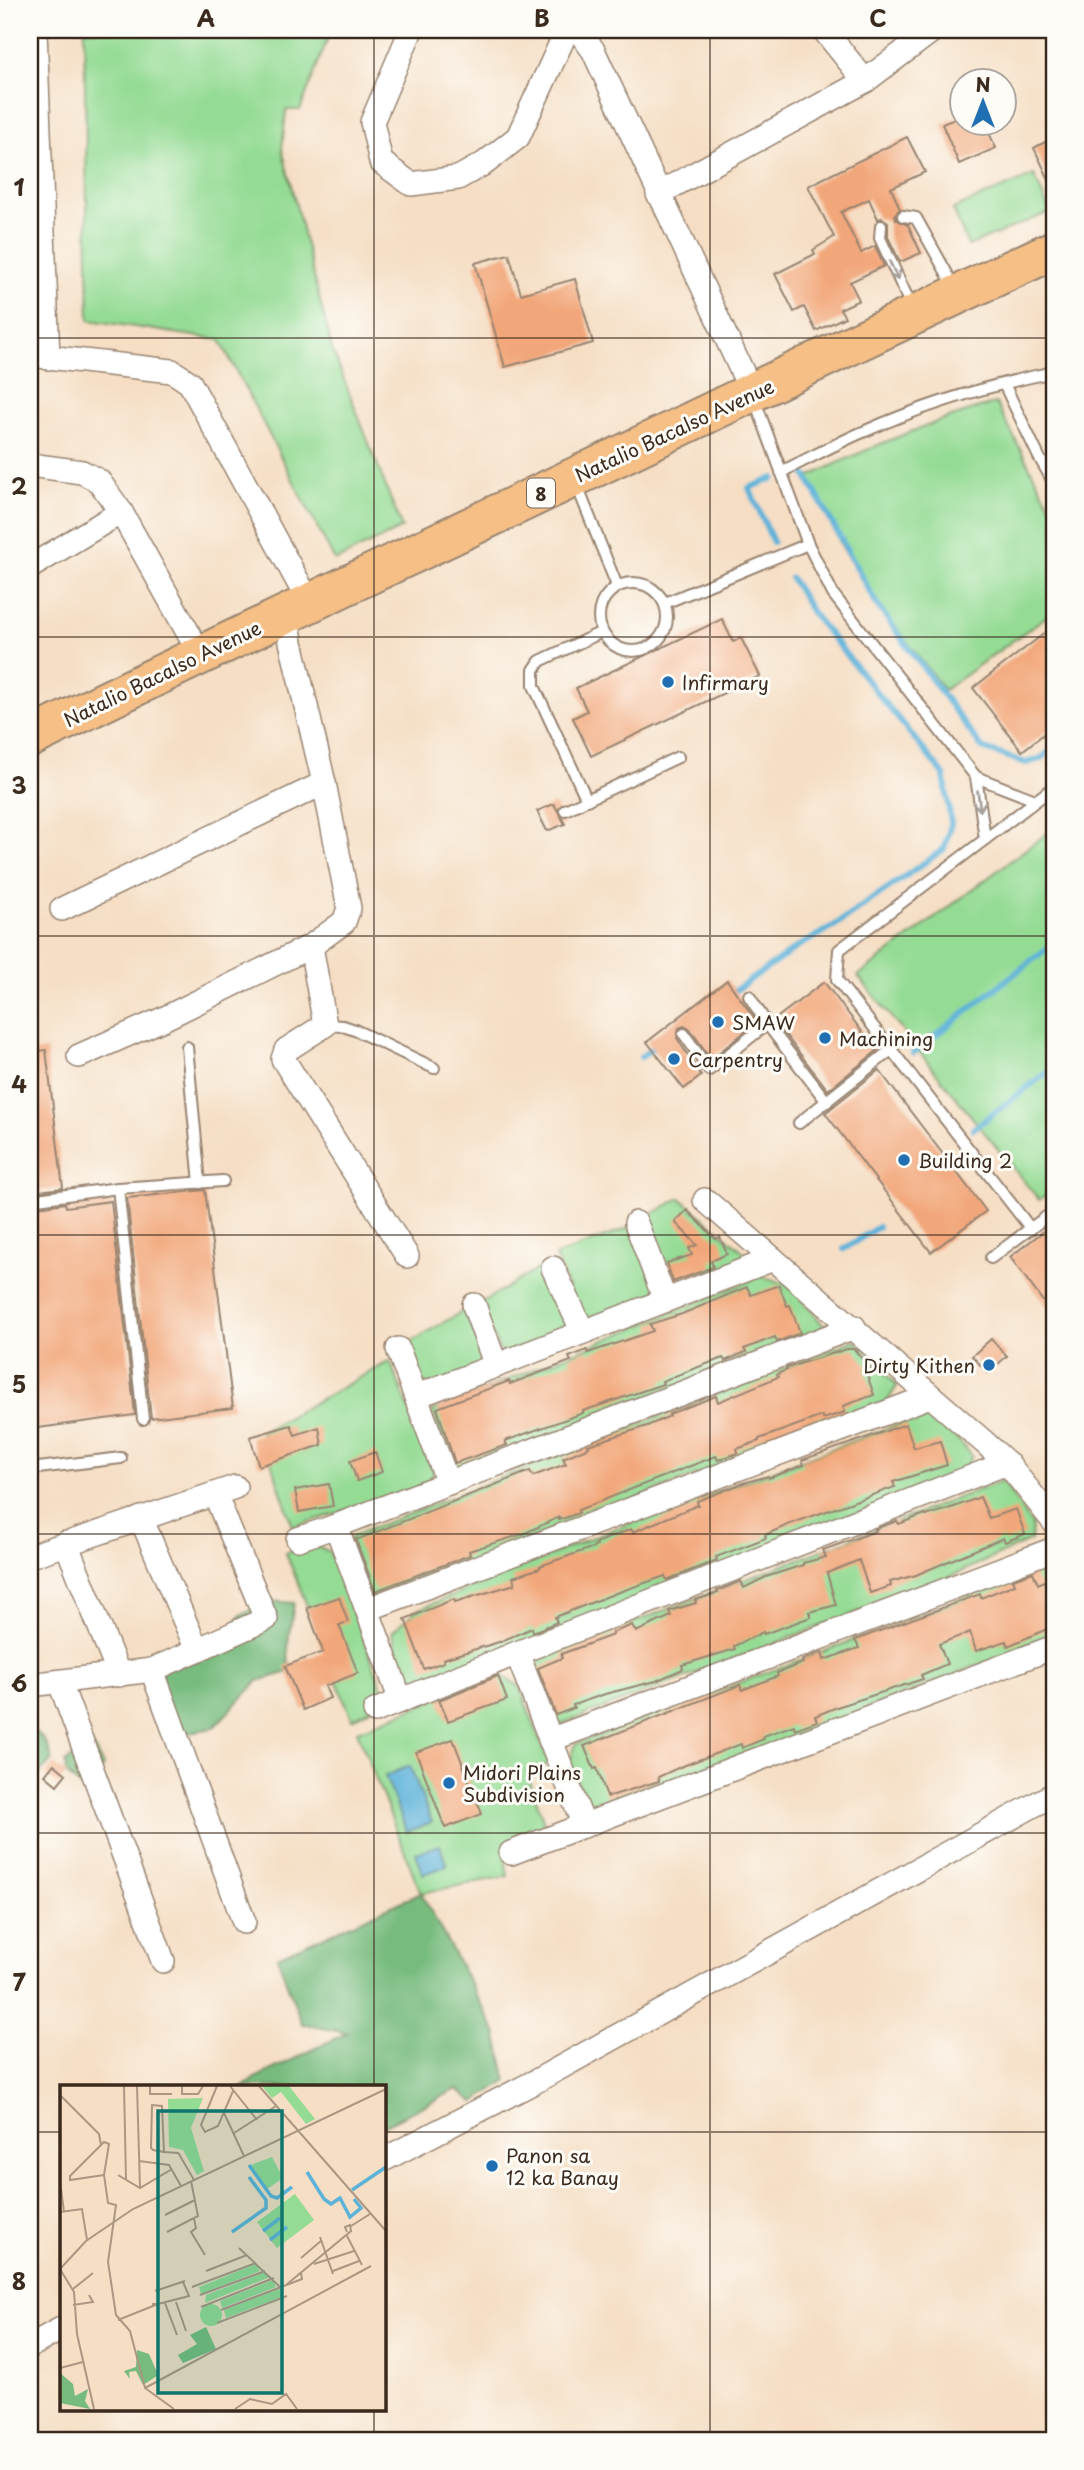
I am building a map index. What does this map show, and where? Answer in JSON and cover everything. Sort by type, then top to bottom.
[{"type":"highway","name":"Natalio Bacalso Avenue","points":[[30,738],[200,654],[1054,250]]},
{"type":"street","points":[[35,30],[39,356],[172,370],[190,383],[298,608],[291,642],[324,783],[349,908],[344,922],[311,946],[163,1020],[79,1056]]},
{"type":"street","points":[[411,30],[372,122],[382,162],[411,184],[458,178],[485,163],[518,137],[568,30]]},
{"type":"street","points":[[578,30],[593,50],[751,393]]},
{"type":"street","points":[[824,30],[865,81]]},
{"type":"street","points":[[658,194],[865,81],[933,30]]},
{"type":"street","points":[[30,465],[91,475],[99,481],[121,512],[200,654]]},
{"type":"street","points":[[30,567],[121,512]]},
{"type":"street","points":[[62,909],[324,783]]},
{"type":"street","points":[[311,946],[325,1025],[286,1050],[283,1059],[407,1256]]},
{"type":"street","points":[[705,1200],[1007,1463],[1054,1522]]},
{"type":"street","points":[[636,1223],[666,1300]]},
{"type":"street","points":[[417,1396],[773,1259]]},
{"type":"street","points":[[553,1268],[583,1332]]},
{"type":"street","points":[[474,1305],[496,1366]]},
{"type":"street","points":[[298,1539],[336,1527],[854,1327]]},
{"type":"street","points":[[398,1349],[448,1483]]},
{"type":"street","points":[[368,1609],[930,1396]]},
{"type":"street","points":[[375,1711],[517,1653],[1007,1463]]},
{"type":"street","points":[[30,1556],[225,1491],[266,1619],[152,1670],[60,1683],[31,1683]]},
{"type":"street","points":[[141,1518],[197,1650]]},
{"type":"street","points":[[336,1527],[401,1701]]},
{"type":"street","points":[[66,1544],[119,1675]]},
{"type":"street","points":[[550,1740],[1054,1549]]},
{"type":"street","points":[[511,1853],[1054,1647]]},
{"type":"street","points":[[517,1653],[584,1826]]},
{"type":"street","points":[[152,1670],[244,1922]]},
{"type":"street","points":[[60,1683],[163,1961]]},
{"type":"street","points":[[385,2159],[538,2080],[1054,1794]]},
{"type":"street","points":[[30,2346],[60,2330]]},
{"type":"lane","points":[[903,216],[916,218],[958,294]]},
{"type":"lane","points":[[881,226],[880,238],[914,314]]},
{"type":"lane","points":[[781,472],[864,431],[934,404],[1054,372]]},
{"type":"lane","points":[[1004,384],[1054,483]]},
{"type":"lane","points":[[751,393],[808,544],[834,594],[976,776],[985,839]]},
{"type":"lane","points":[[574,478],[617,586]]},
{"type":"lane","points":[[665,603],[808,544]]},
{"type":"lane","points":[[631,582],[645,584],[657,592],[665,603],[667,624],[657,642],[648,648],[627,650],[617,647],[603,632],[599,619],[600,606],[617,586],[631,582]]},
{"type":"lane","points":[[587,800],[534,685],[534,670],[540,661],[603,632]]},
{"type":"lane","points":[[565,810],[678,757]]},
{"type":"lane","points":[[976,776],[1035,800]]},
{"type":"lane","points":[[1031,1229],[837,980],[839,950],[1054,787]]},
{"type":"lane","points":[[749,996],[827,1102]]},
{"type":"lane","points":[[684,1034],[709,1070],[767,1024]]},
{"type":"lane","points":[[325,1025],[355,1030],[433,1068]]},
{"type":"lane","points":[[187,1048],[200,1183]]},
{"type":"lane","points":[[799,1123],[891,1050]]},
{"type":"lane","points":[[30,1200],[118,1188],[223,1181]]},
{"type":"lane","points":[[118,1188],[143,1419]]},
{"type":"lane","points":[[991,1258],[1054,1212]]},
{"type":"lane","points":[[30,1469],[121,1458]]},
{"type":"green space","points":[[84,30],[331,30],[300,110],[286,110],[282,149],[332,349],[402,528],[335,561],[220,340],[89,320]]},
{"type":"green space","points":[[1034,175],[1050,212],[968,246],[953,209]]},
{"type":"green space","points":[[996,403],[1054,513],[1054,611],[944,690],[869,592],[841,545],[809,477],[901,435]]},
{"type":"green space","points":[[1054,828],[1054,1189],[1039,1200],[858,976]]},
{"type":"green space","points":[[680,1198],[744,1252],[746,1269],[655,1293],[592,1324],[580,1315],[555,1256],[626,1229]]},
{"type":"green space","points":[[541,1267],[568,1318],[564,1335],[501,1353],[479,1304]]},
{"type":"green space","points":[[761,1276],[790,1285],[824,1326],[811,1339],[454,1475],[432,1411]]},
{"type":"green space","points":[[463,1311],[482,1353],[481,1367],[437,1386],[416,1381],[404,1346]]},
{"type":"green space","points":[[855,1340],[897,1386],[887,1402],[369,1601],[349,1546],[352,1536]]},
{"type":"green space","points":[[390,1361],[434,1473],[428,1485],[293,1527],[261,1432]]},
{"type":"green space","points":[[934,1411],[972,1456],[964,1471],[452,1674],[405,1684],[392,1632],[415,1611],[601,1534]]},
{"type":"green space","points":[[1002,1481],[1032,1524],[1031,1540],[945,1579],[554,1727],[533,1679],[538,1659]]},
{"type":"green space","points":[[311,1543],[330,1552],[383,1690],[381,1703],[352,1719],[286,1553]]},
{"type":"green space","points":[[1054,1562],[1054,1636],[589,1815],[570,1761],[576,1744]]},
{"type":"green space","points":[[267,1601],[294,1603],[288,1643],[289,1672],[258,1681],[213,1728],[169,1735],[160,1669],[231,1636],[239,1616]]},
{"type":"green space","points":[[498,1674],[519,1686],[549,1764],[527,1772],[546,1829],[503,1847],[508,1876],[421,1893],[357,1731]]},
{"type":"green space","points":[[30,1729],[45,1742],[52,1761],[38,1775],[30,1805]]},
{"type":"green space","points":[[91,1743],[103,1766],[90,1795],[66,1774],[65,1763]]},
{"type":"green space","points":[[421,1893],[496,2032],[507,2081],[474,2102],[457,2089],[385,2125],[385,2085],[246,2085],[347,2033],[302,2024],[277,1957]]},
{"type":"water","points":[[410,1766],[432,1822],[407,1832],[385,1776]]},
{"type":"water","points":[[440,1845],[447,1866],[423,1874],[416,1853]]},
{"type":"building","points":[[948,122],[948,136],[990,136],[996,148],[959,164],[942,124]]},
{"type":"building","points":[[907,137],[925,172],[891,188],[900,209],[895,214],[896,219],[908,225],[921,253],[900,262],[888,237],[888,222],[882,218],[878,219],[869,199],[841,212],[861,253],[875,246],[884,266],[850,282],[859,300],[840,309],[845,317],[816,331],[804,307],[794,312],[775,274],[815,254],[813,250],[834,237],[808,186]]},
{"type":"building","points":[[1054,137],[1054,190],[1034,148]]},
{"type":"building","points":[[509,254],[521,294],[575,279],[593,343],[505,367],[475,263]]},
{"type":"building","name":"Infirmary","points":[[722,619],[733,642],[741,638],[760,676],[591,756],[573,718],[587,711],[576,688]]},
{"type":"building","points":[[1054,626],[1054,726],[1022,751],[973,688]]},
{"type":"building","points":[[554,804],[565,824],[547,831],[537,811]]},
{"type":"building","name":"SMAW","points":[[727,980],[757,1022],[711,1059],[690,1029],[684,1026],[679,1028],[677,1038],[701,1076],[684,1089],[647,1042]]},
{"type":"building","name":"Machining","points":[[824,982],[877,1051],[828,1090],[774,1020]]},
{"type":"building","points":[[46,1050],[63,1188],[30,1192],[30,1052]]},
{"type":"building","name":"Building 2","points":[[879,1070],[986,1211],[931,1252],[825,1113]]},
{"type":"building","points":[[205,1190],[233,1408],[151,1418],[127,1198]]},
{"type":"building","points":[[111,1201],[135,1415],[30,1429],[30,1208],[65,1203],[66,1207]]},
{"type":"building","points":[[687,1210],[716,1239],[720,1237],[727,1254],[711,1261],[713,1267],[673,1282],[667,1263],[692,1255],[689,1248],[697,1245],[675,1222]]},
{"type":"building","points":[[1054,1223],[1054,1316],[1010,1257]]},
{"type":"building","points":[[779,1285],[800,1333],[777,1342],[775,1337],[744,1349],[746,1352],[725,1361],[723,1358],[693,1369],[662,1381],[663,1384],[583,1411],[505,1441],[507,1445],[455,1463],[437,1408],[571,1361],[569,1357],[587,1350],[588,1353],[653,1331],[650,1324],[747,1287],[751,1295]]},
{"type":"building","name":"Dirty Kithen","points":[[991,1339],[1007,1356],[988,1373],[972,1356]]},
{"type":"building","points":[[854,1349],[870,1368],[865,1369],[874,1395],[843,1406],[845,1412],[823,1419],[822,1416],[759,1439],[737,1449],[738,1453],[718,1460],[716,1456],[578,1510],[579,1513],[559,1520],[559,1517],[523,1534],[469,1551],[470,1555],[375,1591],[356,1540],[530,1471],[533,1476],[566,1464],[563,1458],[589,1447],[588,1445],[647,1426],[670,1416],[669,1414],[716,1396],[718,1402],[778,1377],[777,1374],[787,1370],[786,1368]]},
{"type":"building","points":[[906,1424],[914,1448],[940,1441],[947,1465],[893,1482],[895,1487],[790,1524],[765,1535],[766,1538],[667,1580],[665,1576],[616,1593],[555,1617],[557,1622],[533,1632],[532,1628],[499,1642],[443,1659],[444,1662],[424,1669],[405,1619],[454,1599],[455,1602],[515,1584],[513,1577],[597,1546],[596,1543],[631,1529],[633,1532],[698,1505],[697,1501],[743,1483],[768,1476],[769,1478],[804,1465],[802,1460]]},
{"type":"building","points":[[291,1425],[295,1435],[319,1427],[322,1445],[259,1466],[250,1437]]},
{"type":"building","points":[[375,1452],[382,1472],[357,1481],[350,1461]]},
{"type":"building","points":[[329,1484],[333,1506],[299,1512],[295,1490]]},
{"type":"building","points":[[980,1497],[989,1518],[1016,1509],[1025,1534],[1005,1542],[1003,1538],[916,1575],[890,1582],[891,1586],[870,1593],[859,1560],[827,1573],[836,1605],[809,1612],[811,1617],[764,1634],[763,1632],[734,1646],[735,1649],[682,1665],[683,1669],[656,1681],[605,1694],[573,1705],[574,1708],[556,1715],[538,1668],[562,1658],[561,1654],[632,1625],[636,1632],[671,1616],[669,1611],[696,1603],[695,1600],[718,1593],[717,1591],[741,1581],[744,1588],[803,1563],[826,1557],[823,1550],[876,1531],[875,1529],[897,1521],[899,1524],[925,1514],[926,1516]]},
{"type":"building","points":[[1033,1572],[1038,1584],[1054,1577],[1054,1626],[1008,1646],[1006,1641],[976,1651],[970,1632],[939,1644],[947,1664],[921,1675],[923,1679],[837,1707],[815,1716],[817,1721],[795,1729],[794,1725],[763,1736],[764,1739],[742,1748],[741,1744],[680,1767],[658,1777],[659,1781],[607,1797],[597,1768],[594,1769],[584,1746],[740,1685],[742,1690],[778,1676],[777,1673],[822,1652],[824,1660],[859,1648],[855,1640],[980,1594],[981,1598],[1015,1584],[1013,1579]]},
{"type":"building","points":[[339,1597],[348,1622],[339,1625],[358,1673],[325,1686],[330,1698],[303,1710],[285,1666],[323,1652],[307,1608]]},
{"type":"building","points":[[498,1676],[507,1700],[448,1721],[439,1700]]},
{"type":"building","name":"Midori Plains Subdivision","points":[[453,1739],[482,1814],[445,1828],[416,1752]]},
{"type":"building","points":[[54,1764],[66,1774],[57,1785],[45,1775]]},
{"type":"waterway","points":[[791,472],[802,468],[877,605],[982,748],[1026,763],[1040,759],[1054,748]]},
{"type":"waterway","points":[[773,542],[749,488],[774,478]]},
{"type":"waterway","points":[[730,994],[944,849],[951,823],[944,775],[813,614],[791,578]]},
{"type":"waterway","points":[[913,1053],[1054,943]]},
{"type":"waterway","points":[[641,1057],[658,1044]]},
{"type":"waterway","points":[[973,1129],[1054,1067]]},
{"type":"waterway","points":[[844,1249],[878,1227]]},
{"type":"place","name":"Infirmary","points":[[668,682]]},
{"type":"place","name":"SMAW","points":[[718,1022]]},
{"type":"place","name":"Machining","points":[[825,1038]]},
{"type":"place","name":"Carpentry","points":[[674,1059]]},
{"type":"place","name":"Building 2","points":[[904,1160]]},
{"type":"place","name":"Dirty Kithen","points":[[989,1365]]},
{"type":"place","name":"Midori Plains Subdivision","points":[[449,1783]]},
{"type":"place","name":"Panon sa 12 ka Banay","points":[[492,2166]]}]
